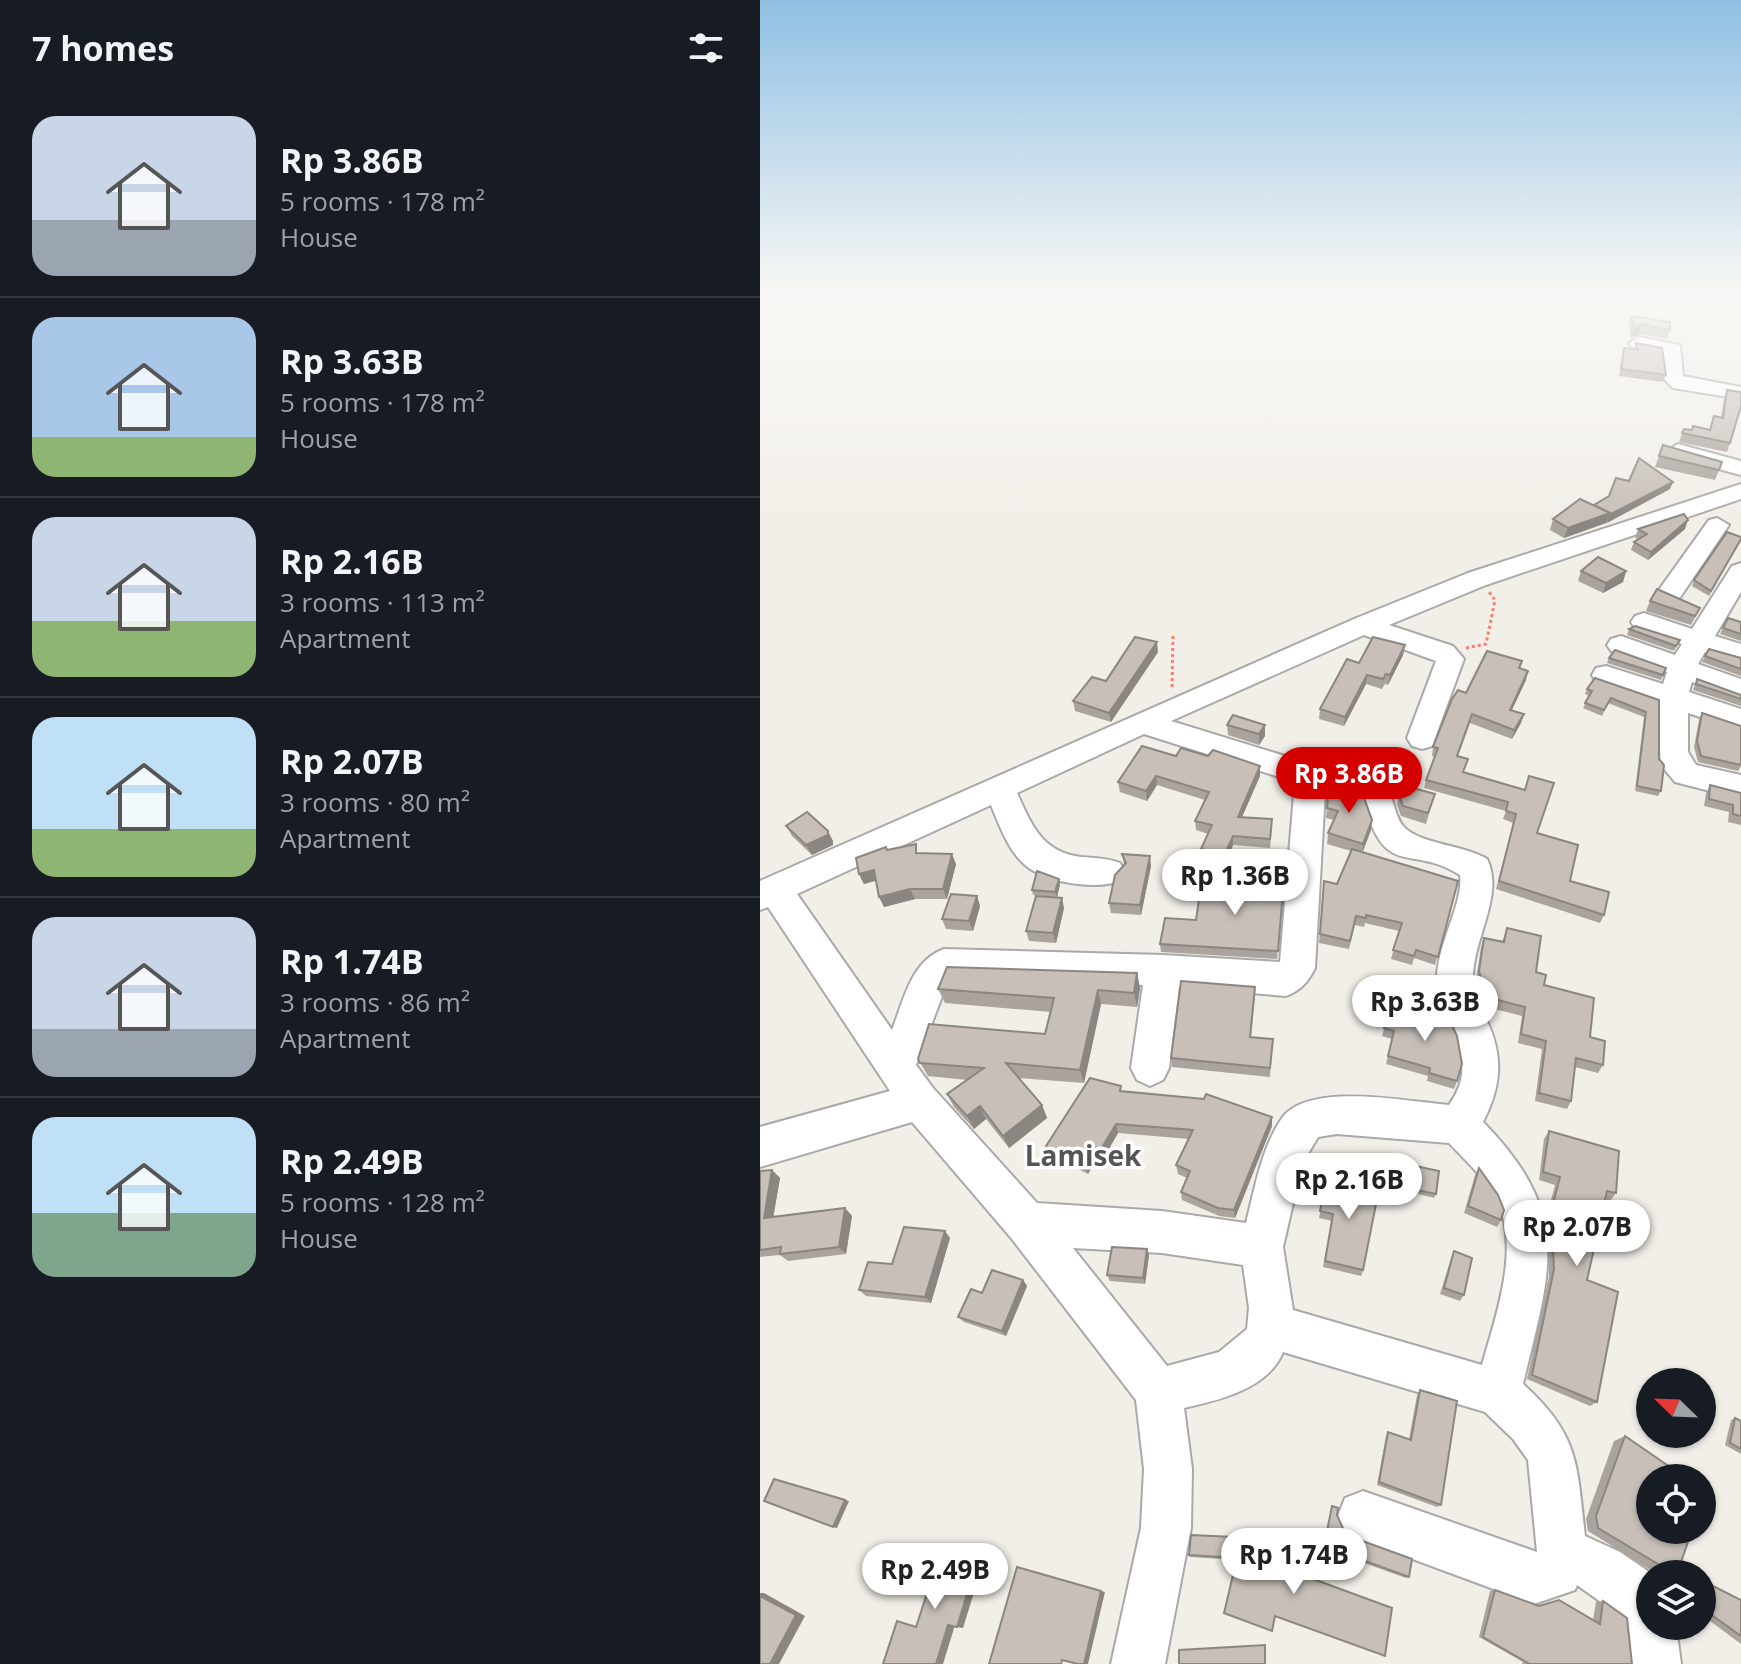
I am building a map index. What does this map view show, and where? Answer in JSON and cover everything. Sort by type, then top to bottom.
[{"type":"street","points":[[1673,369],[1673,378],[1680,384],[1741,393]]},
{"type":"street","points":[[1671,450],[1741,468]]},
{"type":"street","points":[[1138,1664],[1166,1528],[1168,1469],[1158,1391],[1027,1224],[907,1084],[768,893],[1363,625],[1477,579],[1740,491],[1741,479]]},
{"type":"street","points":[[1670,593],[1728,530],[1677,512]]},
{"type":"street","points":[[1741,571],[1682,667],[1674,695],[1675,764],[1686,774],[1741,787]]},
{"type":"street","points":[[1644,622],[1741,654]]},
{"type":"street","points":[[1363,625],[1443,652],[1450,664],[1422,738]]},
{"type":"street","points":[[1621,645],[1741,690]]},
{"type":"street","points":[[1606,675],[1674,695],[1741,720]]},
{"type":"street","points":[[1158,717],[1311,778],[1375,795],[1386,829],[1395,839],[1454,856],[1475,868],[1478,880],[1456,967],[1455,985],[1459,1003],[1474,1032],[1481,1071],[1472,1108],[1459,1125]]},
{"type":"street","points":[[907,1084],[931,977],[944,964],[1163,970],[1286,980],[1296,972],[1311,778]]},
{"type":"street","points":[[999,788],[1029,852],[1040,862],[1062,869],[1108,872]]},
{"type":"street","points":[[1150,1068],[1163,970]]},
{"type":"street","points":[[760,1147],[907,1084]]},
{"type":"street","points":[[1158,1391],[1242,1367],[1256,1356],[1270,1326],[1262,1247],[1282,1161],[1297,1131],[1308,1120],[1337,1115],[1459,1125],[1501,1171],[1515,1193],[1525,1221],[1528,1253],[1498,1393]]},
{"type":"street","points":[[1027,1224],[1162,1232],[1262,1247]]},
{"type":"street","points":[[1270,1326],[1498,1393],[1530,1422],[1551,1453],[1562,1552],[1557,1572],[1534,1578],[1363,1516]]},
{"type":"street","points":[[1562,1552],[1601,1568],[1636,1594]]},
{"type":"street","points":[[1652,1640],[1654,1664]]},
{"type":"path","points":[[1443,652],[1486,644],[1495,600],[1477,579]]},
{"type":"path","points":[[1158,717],[1173,633]]},
{"type":"building","points":[[1621,369],[1665,369],[1666,375]]},
{"type":"building","points":[[1727,390],[1741,392],[1741,406],[1730,443],[1682,433],[1684,429],[1692,430],[1693,426],[1710,430],[1714,416],[1723,418]]},
{"type":"building","points":[[1663,445],[1722,462],[1719,470],[1659,456]]},
{"type":"building","points":[[1639,458],[1673,482],[1609,515],[1594,505],[1609,496],[1616,478],[1629,481]]},
{"type":"building","points":[[1580,499],[1610,513],[1568,528],[1553,519]]},
{"type":"building","points":[[1684,514],[1688,520],[1651,552],[1634,542],[1647,534],[1638,529]]},
{"type":"building","points":[[1727,532],[1741,539],[1711,591],[1694,580]]},
{"type":"building","points":[[1598,557],[1626,571],[1606,583],[1581,571]]},
{"type":"building","points":[[1657,589],[1700,608],[1695,616],[1650,601]]},
{"type":"building","points":[[1728,618],[1741,622],[1741,634],[1723,628]]},
{"type":"building","points":[[1635,626],[1680,640],[1676,646],[1629,629]]},
{"type":"building","points":[[1135,637],[1157,642],[1109,713],[1073,701],[1092,677],[1106,681]]},
{"type":"building","points":[[1373,637],[1405,645],[1390,675],[1386,674],[1383,679],[1367,675],[1345,717],[1320,709],[1347,659],[1359,663]]},
{"type":"building","points":[[1709,649],[1741,658],[1741,669],[1705,656]]},
{"type":"building","points":[[1615,650],[1666,668],[1663,675],[1609,658]]},
{"type":"building","points":[[1487,651],[1522,661],[1519,668],[1528,671],[1510,710],[1524,714],[1514,730],[1472,714],[1457,756],[1468,759],[1463,772],[1525,790],[1529,776],[1554,783],[1537,833],[1578,845],[1570,881],[1609,892],[1604,915],[1499,881],[1516,814],[1506,811],[1508,802],[1426,780],[1438,748],[1433,747],[1452,699],[1458,690],[1466,693]]},
{"type":"building","points":[[1595,678],[1659,700],[1659,759],[1664,765],[1661,791],[1637,786],[1646,712],[1611,698],[1604,710],[1585,703],[1592,691],[1587,689]]},
{"type":"building","points":[[1697,679],[1741,695],[1741,699],[1696,684]]},
{"type":"building","points":[[1702,713],[1741,726],[1741,765],[1701,756],[1697,741]]},
{"type":"building","points":[[1233,715],[1265,725],[1259,734],[1227,725]]},
{"type":"building","points":[[1142,746],[1176,756],[1181,748],[1208,756],[1213,750],[1260,766],[1238,817],[1272,819],[1270,839],[1233,836],[1224,856],[1201,849],[1212,825],[1195,821],[1209,792],[1156,776],[1146,791],[1118,782]]},
{"type":"building","points":[[1329,785],[1363,795],[1372,820],[1363,844],[1328,833],[1338,811],[1327,808]]},
{"type":"building","points":[[1402,785],[1435,794],[1428,813],[1403,806],[1399,795]]},
{"type":"building","points":[[1710,785],[1741,793],[1741,816],[1733,814],[1733,805],[1709,799]]},
{"type":"building","points":[[807,812],[828,831],[828,835],[806,845],[786,826]]},
{"type":"building","points":[[916,844],[916,853],[952,854],[943,889],[910,889],[879,897],[874,870],[859,874],[856,858],[886,847],[887,850]]},
{"type":"building","points":[[1352,849],[1458,881],[1438,957],[1416,950],[1414,956],[1393,950],[1402,923],[1366,915],[1366,918],[1356,916],[1350,941],[1320,934],[1324,881],[1337,884]]},
{"type":"building","points":[[1122,854],[1150,856],[1140,905],[1109,903],[1115,875],[1126,863]]},
{"type":"building","points":[[1267,855],[1286,856],[1278,951],[1160,944],[1165,918],[1196,920],[1200,893],[1260,897]]},
{"type":"building","points":[[1037,871],[1059,879],[1055,892],[1032,890]]},
{"type":"building","points":[[951,894],[977,896],[969,921],[942,919]]},
{"type":"building","points":[[1036,896],[1062,898],[1053,933],[1026,931]]},
{"type":"building","points":[[1507,928],[1541,936],[1536,972],[1546,975],[1544,985],[1594,998],[1590,1037],[1605,1041],[1603,1065],[1576,1058],[1571,1101],[1539,1093],[1546,1041],[1521,1034],[1525,1007],[1486,997],[1479,971],[1484,938],[1504,942]]},
{"type":"building","points":[[947,967],[1137,973],[1134,993],[1098,990],[1080,1070],[1006,1063],[1042,1105],[1003,1136],[980,1106],[967,1116],[947,1094],[984,1068],[920,1063],[918,1059],[929,1024],[1045,1034],[1054,998],[938,989]]},
{"type":"building","points":[[1181,981],[1255,987],[1250,1037],[1273,1039],[1270,1068],[1171,1058]]},
{"type":"building","points":[[1390,1007],[1434,1021],[1435,1017],[1450,1021],[1457,1036],[1462,1064],[1457,1081],[1429,1073],[1430,1068],[1388,1056],[1394,1031],[1384,1028]]},
{"type":"building","points":[[1090,1078],[1121,1086],[1120,1091],[1204,1099],[1206,1094],[1272,1117],[1234,1210],[1218,1208],[1181,1192],[1190,1171],[1176,1165],[1193,1130],[1116,1124],[1100,1151],[1096,1148],[1085,1166],[1046,1146]]},
{"type":"building","points":[[1549,1131],[1619,1151],[1616,1193],[1607,1191],[1587,1280],[1618,1292],[1597,1402],[1532,1375],[1554,1269],[1551,1212],[1560,1177],[1543,1172]]},
{"type":"building","points":[[1406,1164],[1439,1171],[1436,1194],[1403,1187]]},
{"type":"building","points":[[1479,1168],[1498,1195],[1504,1210],[1501,1220],[1468,1206]]},
{"type":"building","points":[[772,1170],[764,1218],[845,1208],[839,1247],[780,1254],[781,1247],[760,1250],[760,1171]]},
{"type":"building","points":[[1327,1176],[1379,1189],[1363,1270],[1325,1261],[1333,1214],[1320,1211]]},
{"type":"building","points":[[904,1227],[945,1231],[925,1297],[859,1290],[868,1262],[892,1264]]},
{"type":"building","points":[[1112,1247],[1147,1249],[1143,1278],[1107,1275]]},
{"type":"building","points":[[1454,1251],[1472,1258],[1464,1295],[1444,1288]]},
{"type":"building","points":[[992,1270],[1023,1280],[1002,1331],[958,1317],[971,1289],[982,1293]]},
{"type":"building","points":[[1420,1390],[1457,1401],[1441,1505],[1379,1482],[1388,1432],[1411,1440]]},
{"type":"building","points":[[1735,1418],[1741,1421],[1741,1449],[1730,1443]]},
{"type":"building","points":[[1625,1436],[1636,1444],[1636,1448],[1642,1448],[1666,1464],[1636,1464],[1636,1544],[1687,1544],[1682,1560],[1651,1560],[1598,1528],[1596,1516]]},
{"type":"building","points":[[774,1479],[845,1500],[833,1527],[764,1501]]},
{"type":"building","points":[[1332,1506],[1338,1508],[1337,1515],[1346,1535],[1412,1559],[1409,1577],[1324,1546]]},
{"type":"building","points":[[1191,1535],[1235,1537],[1289,1556],[1286,1569],[1392,1608],[1385,1656],[1275,1616],[1272,1631],[1224,1613],[1237,1558],[1189,1555]]},
{"type":"building","points":[[943,1545],[979,1555],[957,1627],[948,1625],[936,1664],[883,1664],[897,1621],[916,1627]]},
{"type":"building","points":[[1017,1567],[1101,1591],[1084,1664],[1062,1660],[1061,1664],[989,1664]]},
{"type":"building","points":[[1716,1588],[1741,1600],[1741,1636],[1716,1618]]},
{"type":"building","points":[[1495,1590],[1539,1606],[1559,1600],[1600,1624],[1603,1601],[1627,1618],[1632,1664],[1528,1664],[1483,1637]]},
{"type":"building","points":[[760,1596],[796,1615],[770,1664],[760,1664]]},
{"type":"building","points":[[1265,1645],[1265,1664],[1179,1664],[1179,1650]]},
{"type":"district","name":"Lamisek","points":[[1083,1156]]}]
